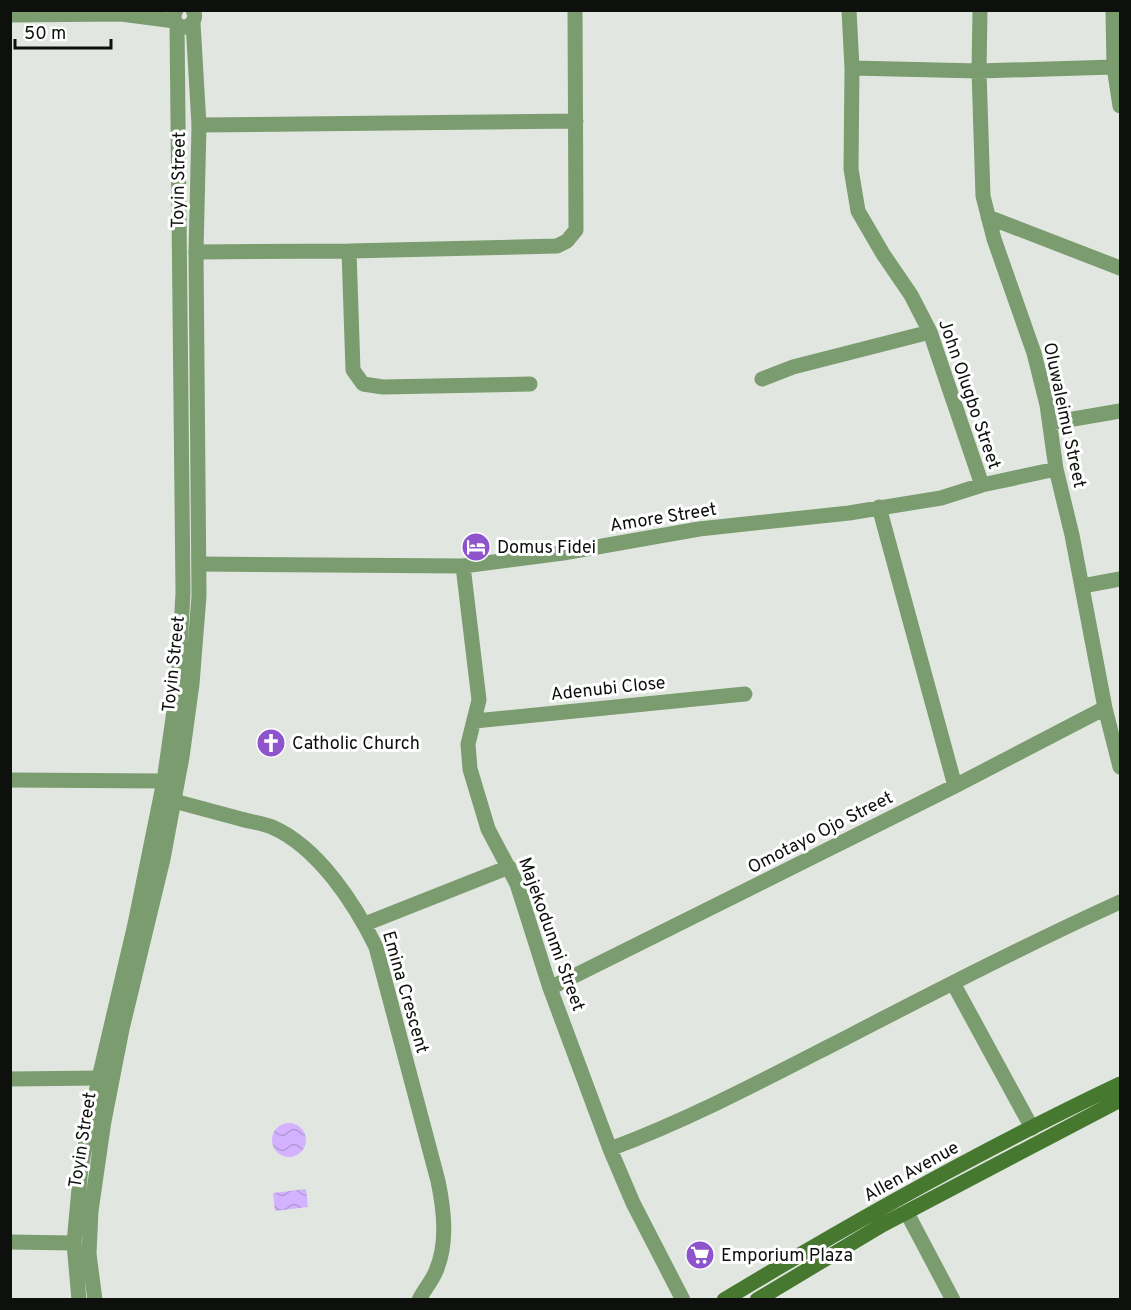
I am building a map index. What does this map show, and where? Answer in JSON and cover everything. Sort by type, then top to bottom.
[{"type":"main road","name":"Allen Avenue","points":[[724,1299],[1032,1128],[1120,1084]]},
{"type":"main road","name":"Allen Avenue","points":[[757,1299],[882,1225],[1120,1100]]},
{"type":"street","points":[[196,252],[557,246],[567,241],[576,230],[576,10]]},
{"type":"street","name":"John Olugbo Street","points":[[849,10],[852,68],[851,169],[858,211],[883,254],[911,295],[930,333],[982,485]]},
{"type":"street","name":"Oluwaleimu Street","points":[[980,10],[983,196],[987,217],[1034,354],[1050,423],[1056,469],[1082,586],[1105,708],[1120,767]]},
{"type":"street","points":[[1113,10],[1114,67],[1120,106]]},
{"type":"street","points":[[10,15],[121,14],[183,18]]},
{"type":"street","name":"Toyin Street","points":[[95,1299],[89,1254],[91,1211],[101,1143],[122,1029],[148,927],[174,801],[192,684],[200,564],[196,252],[199,125],[183,18]]},
{"type":"street","name":"Toyin Street","points":[[79,1299],[74,1244],[81,1167],[164,781],[178,683],[183,593],[183,18]]},
{"type":"street","points":[[852,68],[980,72],[1114,67]]},
{"type":"street","points":[[199,125],[576,121]]},
{"type":"street","points":[[987,217],[1120,268]]},
{"type":"street","points":[[349,251],[353,370],[363,384],[383,387],[530,384]]},
{"type":"street","points":[[762,379],[793,367],[930,333]]},
{"type":"street","points":[[1050,423],[1120,411]]},
{"type":"street","name":"Amore Street","points":[[200,564],[463,566],[564,553],[699,529],[849,513],[942,498],[982,485],[1056,469]]},
{"type":"street","points":[[879,507],[955,786]]},
{"type":"street","name":"Majekodunmi Street","points":[[463,566],[479,700],[468,744],[470,769],[488,829],[517,884],[550,988],[610,1149],[633,1203],[683,1299]]},
{"type":"street","points":[[1082,586],[1120,579]]},
{"type":"street","name":"Adenubi Close","points":[[475,721],[745,694]]},
{"type":"street","name":"Omotayo Ojo Street","points":[[550,988],[955,786],[1105,708]]},
{"type":"street","points":[[10,780],[164,781]]},
{"type":"street","name":"Emina Crescent","points":[[174,801],[272,827],[287,836],[310,852],[346,895],[365,924],[376,947],[443,1207],[441,1257],[419,1299]]},
{"type":"street","points":[[365,924],[509,867]]},
{"type":"street","points":[[610,1149],[660,1131],[953,983],[1120,902]]},
{"type":"street","points":[[953,983],[1032,1128]]},
{"type":"street","points":[[10,1079],[99,1078]]},
{"type":"street","points":[[907,1213],[953,1299]]},
{"type":"street","points":[[10,1242],[74,1244]]},
{"type":"water","points":[[289,1123],[301,1128],[306,1140],[301,1152],[289,1157],[277,1152],[272,1140],[277,1128]]},
{"type":"water","points":[[306,1189],[308,1207],[275,1211],[273,1193]]},
{"type":"place","name":"Domus Fidei","points":[[476,547]]},
{"type":"place","name":"Catholic Church","points":[[271,743]]},
{"type":"place","name":"Emporium Plaza","points":[[700,1255]]}]
